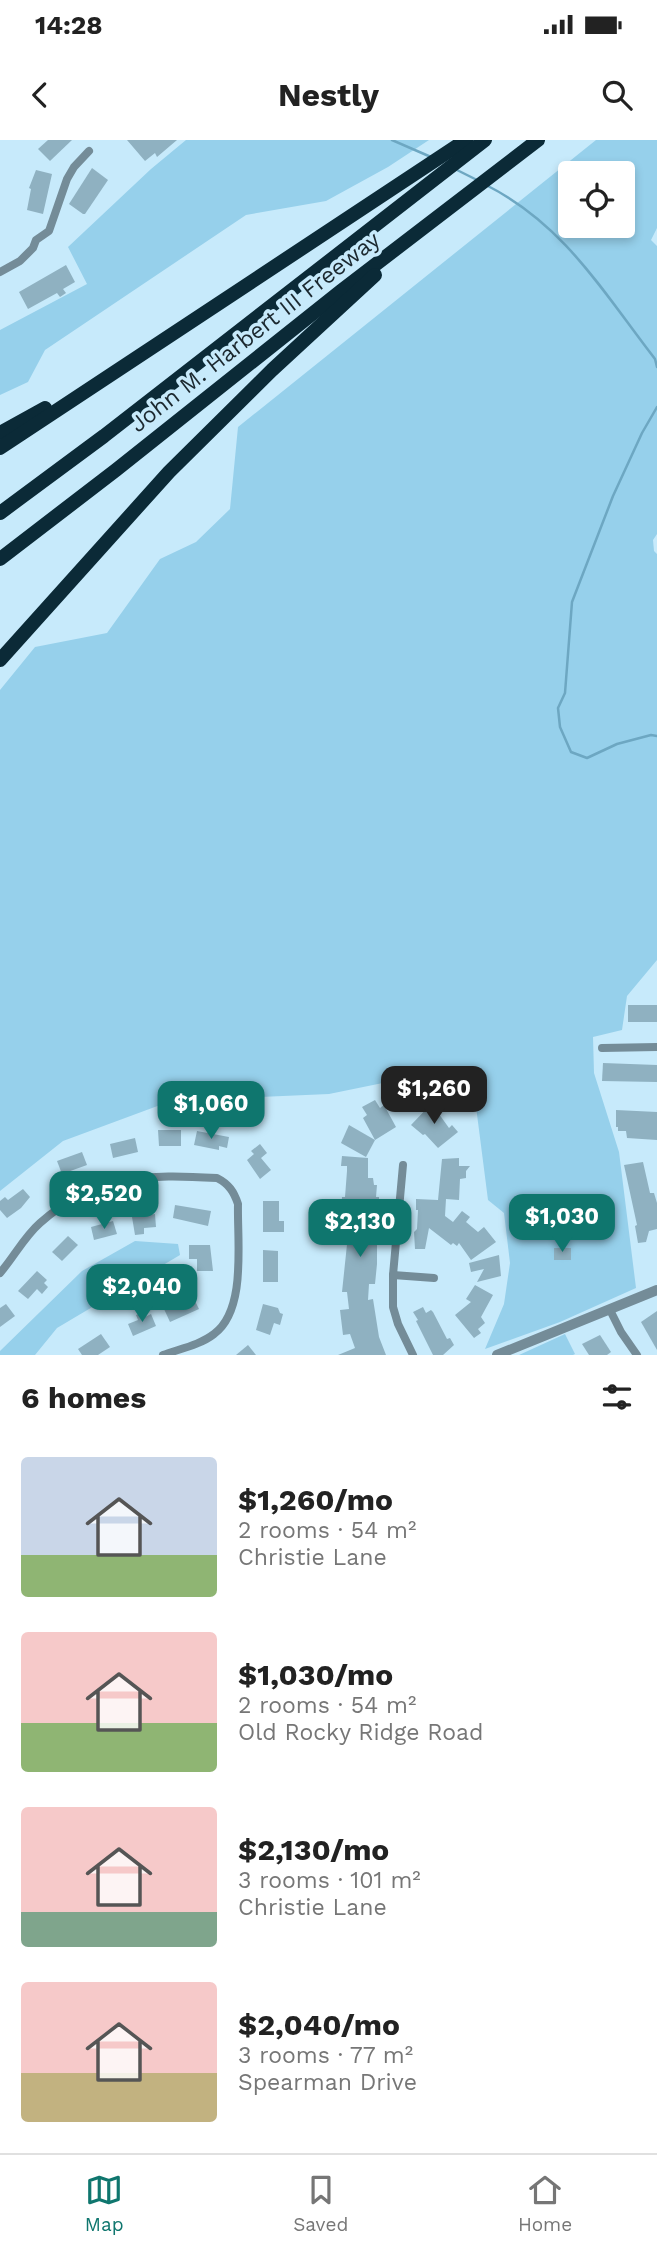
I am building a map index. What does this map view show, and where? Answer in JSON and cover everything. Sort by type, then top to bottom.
[{"type":"highway","points":[[0,448],[466,140]]},
{"type":"highway","name":"John M. Harbert III Freeway","points":[[0,513],[104,436],[485,140]]},
{"type":"highway","name":"John M. Harbert III Freeway","points":[[0,559],[538,140]]},
{"type":"highway","points":[[0,660],[169,472],[272,370],[435,220]]},
{"type":"highway","points":[[0,433],[171,336]]},
{"type":"street","points":[[0,272],[20,261],[33,248],[36,240],[49,231],[67,179],[89,151]]},
{"type":"street","points":[[602,1048],[657,1047]]},
{"type":"street","points":[[403,1165],[393,1275],[395,1316],[413,1355]]},
{"type":"street","points":[[0,1273],[39,1223],[70,1202],[105,1185],[148,1176],[217,1178],[225,1181],[234,1191],[238,1204],[236,1300],[223,1327],[213,1336],[163,1355]]},
{"type":"street","points":[[393,1275],[434,1278]]},
{"type":"street","points":[[497,1355],[657,1290]]},
{"type":"street","points":[[610,1310],[637,1355]]},
{"type":"shaded area","points":[[186,140],[429,140],[388,167],[326,201],[246,215],[45,350],[28,382],[0,395],[0,330],[87,284],[68,247]]},
{"type":"shaded area","points":[[596,140],[657,140],[657,228],[651,240],[657,246],[657,534],[653,540],[657,554],[657,960],[627,996],[622,1030],[593,1037],[594,1073],[619,1152],[636,1288],[560,1322],[485,1349],[504,1304],[510,1263],[504,1213],[488,1200],[474,1091],[417,1076],[329,1094],[171,1101],[63,1141],[0,1191],[0,690],[35,647],[107,633],[160,559],[196,542],[230,509],[238,427],[558,170],[558,238],[635,238],[635,161],[570,161]]},
{"type":"shaded area","points":[[135,1241],[178,1244],[180,1255],[57,1328],[35,1355],[0,1355],[0,1351],[82,1271]]},
{"type":"shaded area","points":[[565,1334],[575,1354],[573,1355],[519,1355]]},
{"type":"building","points":[[48,140],[72,140],[50,161],[38,149]]},
{"type":"building","points":[[127,140],[177,140],[157,157],[155,153],[145,161]]},
{"type":"building","points":[[92,168],[108,180],[83,214],[69,204]]},
{"type":"building","points":[[36,170],[52,174],[43,214],[27,210],[29,188]]},
{"type":"building","points":[[66,265],[75,282],[63,289],[66,293],[60,297],[57,293],[28,309],[19,292]]},
{"type":"building","points":[[628,1005],[657,1005],[657,1022],[628,1022]]},
{"type":"building","points":[[603,1063],[657,1065],[657,1082],[602,1081]]},
{"type":"building","points":[[375,1100],[380,1108],[384,1105],[396,1127],[375,1140],[363,1118],[367,1115],[362,1107]]},
{"type":"building","points":[[433,1102],[443,1109],[439,1114],[449,1128],[452,1125],[458,1132],[438,1148],[425,1134],[411,1125]]},
{"type":"building","points":[[616,1110],[657,1112],[657,1140],[627,1138],[626,1131],[618,1131],[616,1127]]},
{"type":"building","points":[[349,1125],[375,1140],[366,1157],[341,1143]]},
{"type":"building","points":[[158,1130],[181,1130],[181,1146],[159,1146]]},
{"type":"building","points":[[197,1131],[229,1137],[227,1148],[219,1146],[219,1150],[194,1145]]},
{"type":"building","points":[[135,1138],[138,1152],[113,1158],[110,1144]]},
{"type":"building","points":[[260,1144],[267,1153],[261,1158],[271,1170],[260,1179],[247,1160],[254,1154],[251,1151]]},
{"type":"building","points":[[82,1152],[87,1165],[62,1174],[57,1161]]},
{"type":"building","points":[[342,1156],[368,1158],[368,1178],[373,1178],[374,1185],[377,1185],[379,1212],[376,1211],[374,1235],[377,1235],[377,1264],[375,1284],[369,1284],[368,1300],[373,1299],[379,1337],[386,1355],[338,1355],[355,1348],[350,1334],[343,1335],[340,1310],[349,1309],[347,1292],[342,1292],[350,1216],[341,1215],[347,1171],[347,1166],[341,1166]]},
{"type":"building","points":[[459,1158],[459,1166],[470,1166],[466,1171],[466,1178],[460,1179],[459,1200],[446,1199],[445,1216],[453,1222],[462,1211],[470,1217],[466,1222],[478,1232],[484,1227],[496,1242],[471,1260],[459,1243],[457,1246],[453,1243],[451,1245],[429,1228],[425,1249],[415,1249],[414,1232],[417,1229],[418,1210],[416,1199],[438,1200],[442,1159]]},
{"type":"building","points":[[643,1162],[650,1193],[654,1193],[657,1203],[657,1229],[649,1231],[646,1242],[638,1243],[637,1225],[624,1165]]},
{"type":"building","points":[[23,1189],[30,1197],[7,1218],[0,1210],[0,1201],[5,1197],[8,1200]]},
{"type":"building","points":[[263,1201],[279,1201],[279,1221],[284,1221],[284,1232],[263,1232]]},
{"type":"building","points":[[175,1205],[211,1211],[208,1226],[173,1218]]},
{"type":"building","points":[[155,1214],[156,1227],[144,1228],[144,1234],[135,1235],[132,1217]]},
{"type":"building","points":[[113,1221],[117,1234],[94,1240],[91,1227]]},
{"type":"building","points":[[68,1236],[78,1245],[62,1261],[52,1252]]},
{"type":"building","points":[[189,1245],[210,1245],[213,1271],[197,1271],[197,1259],[189,1259]]},
{"type":"building","points":[[554,1248],[571,1248],[571,1260],[554,1260]]},
{"type":"building","points":[[263,1250],[278,1251],[278,1282],[263,1282]]},
{"type":"building","points":[[499,1255],[501,1276],[477,1282],[484,1269],[471,1272],[469,1263]]},
{"type":"building","points":[[37,1271],[47,1280],[44,1283],[48,1287],[42,1294],[37,1289],[28,1299],[18,1291]]},
{"type":"building","points":[[475,1285],[493,1295],[481,1317],[485,1323],[478,1329],[481,1333],[474,1338],[455,1315],[471,1302],[466,1299]]},
{"type":"building","points":[[192,1295],[199,1309],[170,1322],[164,1309]]},
{"type":"building","points":[[6,1304],[15,1316],[0,1327],[0,1308]]},
{"type":"building","points":[[263,1304],[278,1308],[283,1314],[280,1325],[274,1323],[270,1335],[256,1330]]},
{"type":"building","points":[[423,1307],[426,1313],[431,1310],[433,1312],[447,1339],[450,1338],[454,1345],[443,1355],[433,1355],[416,1321],[418,1320],[413,1312]]},
{"type":"building","points":[[657,1311],[657,1350],[641,1322]]},
{"type":"building","points":[[143,1312],[145,1317],[151,1314],[156,1326],[133,1336],[128,1324],[138,1320],[136,1315]]},
{"type":"building","points":[[101,1334],[110,1347],[98,1355],[82,1355],[78,1349]]},
{"type":"building","points":[[600,1335],[611,1352],[607,1355],[589,1355],[582,1344]]},
{"type":"building","points":[[248,1345],[256,1355],[236,1355]]},
{"type":"waterway","points":[[392,140],[431,157]]},
{"type":"waterway","points":[[455,169],[477,180]]},
{"type":"waterway","points":[[486,185],[514,201],[560,240],[599,285],[655,359],[657,367]]},
{"type":"waterway","points":[[657,407],[613,496],[572,602],[565,693],[558,708],[560,727],[571,752],[587,758],[617,744],[651,735],[657,736]]}]
